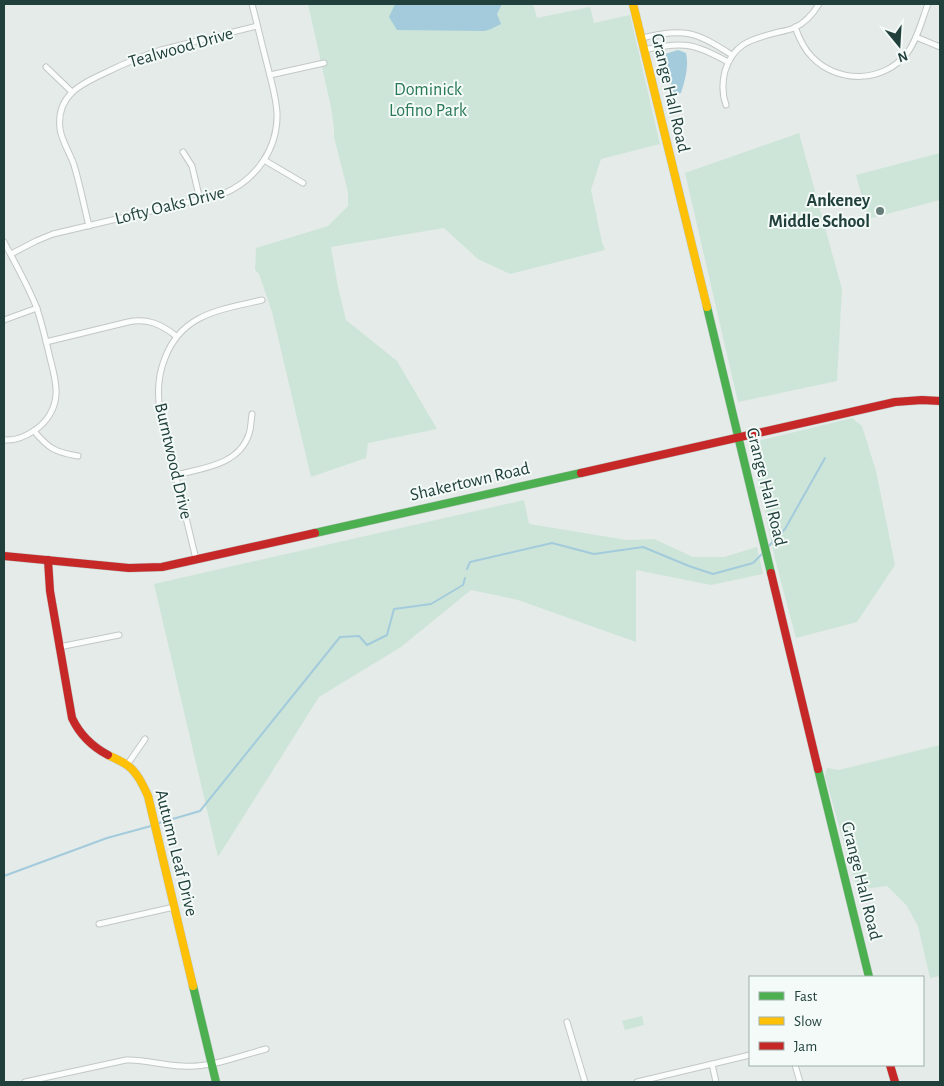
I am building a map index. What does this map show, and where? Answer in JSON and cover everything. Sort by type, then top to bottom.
[{"type":"street","name":"Lofty Oaks Drive","points":[[11,254],[46,237],[223,194],[235,189],[252,176],[264,160],[273,142],[277,122],[276,104],[252,4]]},
{"type":"street","name":"Grange Hall Road","points":[[633,4],[869,976]]},
{"type":"street","points":[[726,105],[722,88],[728,62],[732,55],[750,40],[795,28],[808,18],[819,4]]},
{"type":"street","points":[[795,28],[804,47],[817,62],[833,72],[852,77],[862,77],[890,68],[906,56],[912,48],[928,4]]},
{"type":"street","name":"Tealwood Drive","points":[[89,226],[76,170],[62,138],[60,128],[62,109],[72,92],[85,82],[146,55],[258,26]]},
{"type":"street","points":[[642,38],[669,32],[688,33],[706,39],[732,55]]},
{"type":"street","points":[[916,37],[940,47]]},
{"type":"street","points":[[644,50],[659,46],[685,44],[698,47],[728,62]]},
{"type":"street","points":[[270,76],[324,63]]},
{"type":"street","points":[[46,67],[72,92]]},
{"type":"street","points":[[183,152],[193,169],[200,200]]},
{"type":"street","points":[[264,160],[303,184]]},
{"type":"street","points":[[4,242],[37,308],[56,382],[56,397],[49,417],[40,427],[26,436],[14,440],[4,440]]},
{"type":"street","points":[[46,342],[137,320],[158,324],[167,328],[176,336],[185,327],[206,314],[262,300]]},
{"type":"street","points":[[4,320],[37,308]]},
{"type":"street","name":"Burntwood Drive","points":[[176,336],[168,349],[162,365],[158,390],[160,411],[196,560]]},
{"type":"street","name":"Shakertown Road","points":[[4,556],[141,568],[162,567],[895,402],[940,401]]},
{"type":"street","points":[[176,475],[218,465],[233,456],[242,448],[249,435],[252,414]]},
{"type":"street","points":[[34,431],[53,450],[78,456]]},
{"type":"street","name":"Autumn Leaf Drive","points":[[48,560],[50,591],[71,715],[75,726],[83,738],[91,746],[126,765],[143,784],[148,796],[216,1082]]},
{"type":"street","points":[[60,647],[119,635]]},
{"type":"street","points":[[126,765],[145,739]]},
{"type":"street","points":[[99,924],[174,907]]},
{"type":"street","points":[[568,1022],[585,1082]]},
{"type":"street","points":[[24,1082],[126,1060],[184,1066],[211,1064],[266,1048]]},
{"type":"street","points":[[637,1082],[749,1055]]},
{"type":"street","points":[[712,1064],[716,1082]]},
{"type":"street","points":[[795,1066],[800,1082]]},
{"type":"street","points":[[890,1066],[895,1082]]},
{"type":"green space","name":"Dominick Lofino Park","points":[[308,4],[533,4],[537,18],[590,7],[594,23],[630,15],[660,144],[601,159],[591,190],[605,250],[510,274],[478,259],[444,228],[331,247],[346,320],[397,361],[437,429],[368,443],[366,458],[311,477],[272,312],[259,274],[255,270],[256,248],[328,226],[348,206],[348,192],[334,137],[331,107]]},
{"type":"green space","points":[[799,133],[842,289],[837,381],[738,402],[685,173]]},
{"type":"green space","points":[[940,153],[940,200],[868,219],[856,175]]},
{"type":"green space","points":[[852,418],[862,426],[876,471],[895,565],[857,622],[796,638],[776,563],[750,443]]},
{"type":"green space","points":[[524,500],[529,524],[627,540],[654,539],[693,557],[724,557],[757,547],[763,574],[711,585],[636,570],[636,642],[518,600],[471,590],[401,647],[319,697],[218,857],[154,584]]},
{"type":"green space","points":[[940,745],[940,976],[930,978],[918,926],[907,906],[887,886],[857,890],[825,776],[827,768],[839,770]]},
{"type":"green space","points":[[642,1016],[644,1025],[625,1030],[622,1021]]},
{"type":"water","points":[[395,4],[502,4],[497,14],[501,24],[485,31],[397,30],[389,17]]},
{"type":"water","points":[[678,50],[686,53],[687,68],[681,93],[676,94],[673,93],[665,54]]},
{"type":"waterway","points":[[767,548],[785,529],[825,458]]},
{"type":"waterway","points":[[467,569],[470,562],[552,543],[594,554],[643,547],[713,574],[753,563],[764,552]]},
{"type":"waterway","points":[[159,823],[200,811],[340,637],[359,636],[367,645],[387,635],[394,609],[431,604],[463,585],[465,578]]},
{"type":"waterway","points":[[4,876],[107,838],[151,826]]},
{"type":"traffic: fast","points":[[707,307],[771,573]]},
{"type":"traffic: fast","points":[[315,533],[581,473]]},
{"type":"traffic: fast","points":[[818,769],[869,976]]},
{"type":"traffic: fast","points":[[193,986],[216,1082]]},
{"type":"traffic: slow","points":[[633,4],[707,307]]},
{"type":"traffic: slow","points":[[108,755],[134,771],[148,796],[193,986]]},
{"type":"traffic: jam","points":[[581,473],[895,402],[940,401]]},
{"type":"traffic: jam","points":[[4,556],[129,568],[162,567],[315,533]]},
{"type":"traffic: jam","points":[[48,560],[50,591],[72,718],[87,740],[108,755]]},
{"type":"traffic: jam","points":[[771,573],[818,769]]},
{"type":"traffic: jam","points":[[890,1066],[895,1082]]},
{"type":"place","name":"Ankeney Middle School","points":[[880,211]]}]
